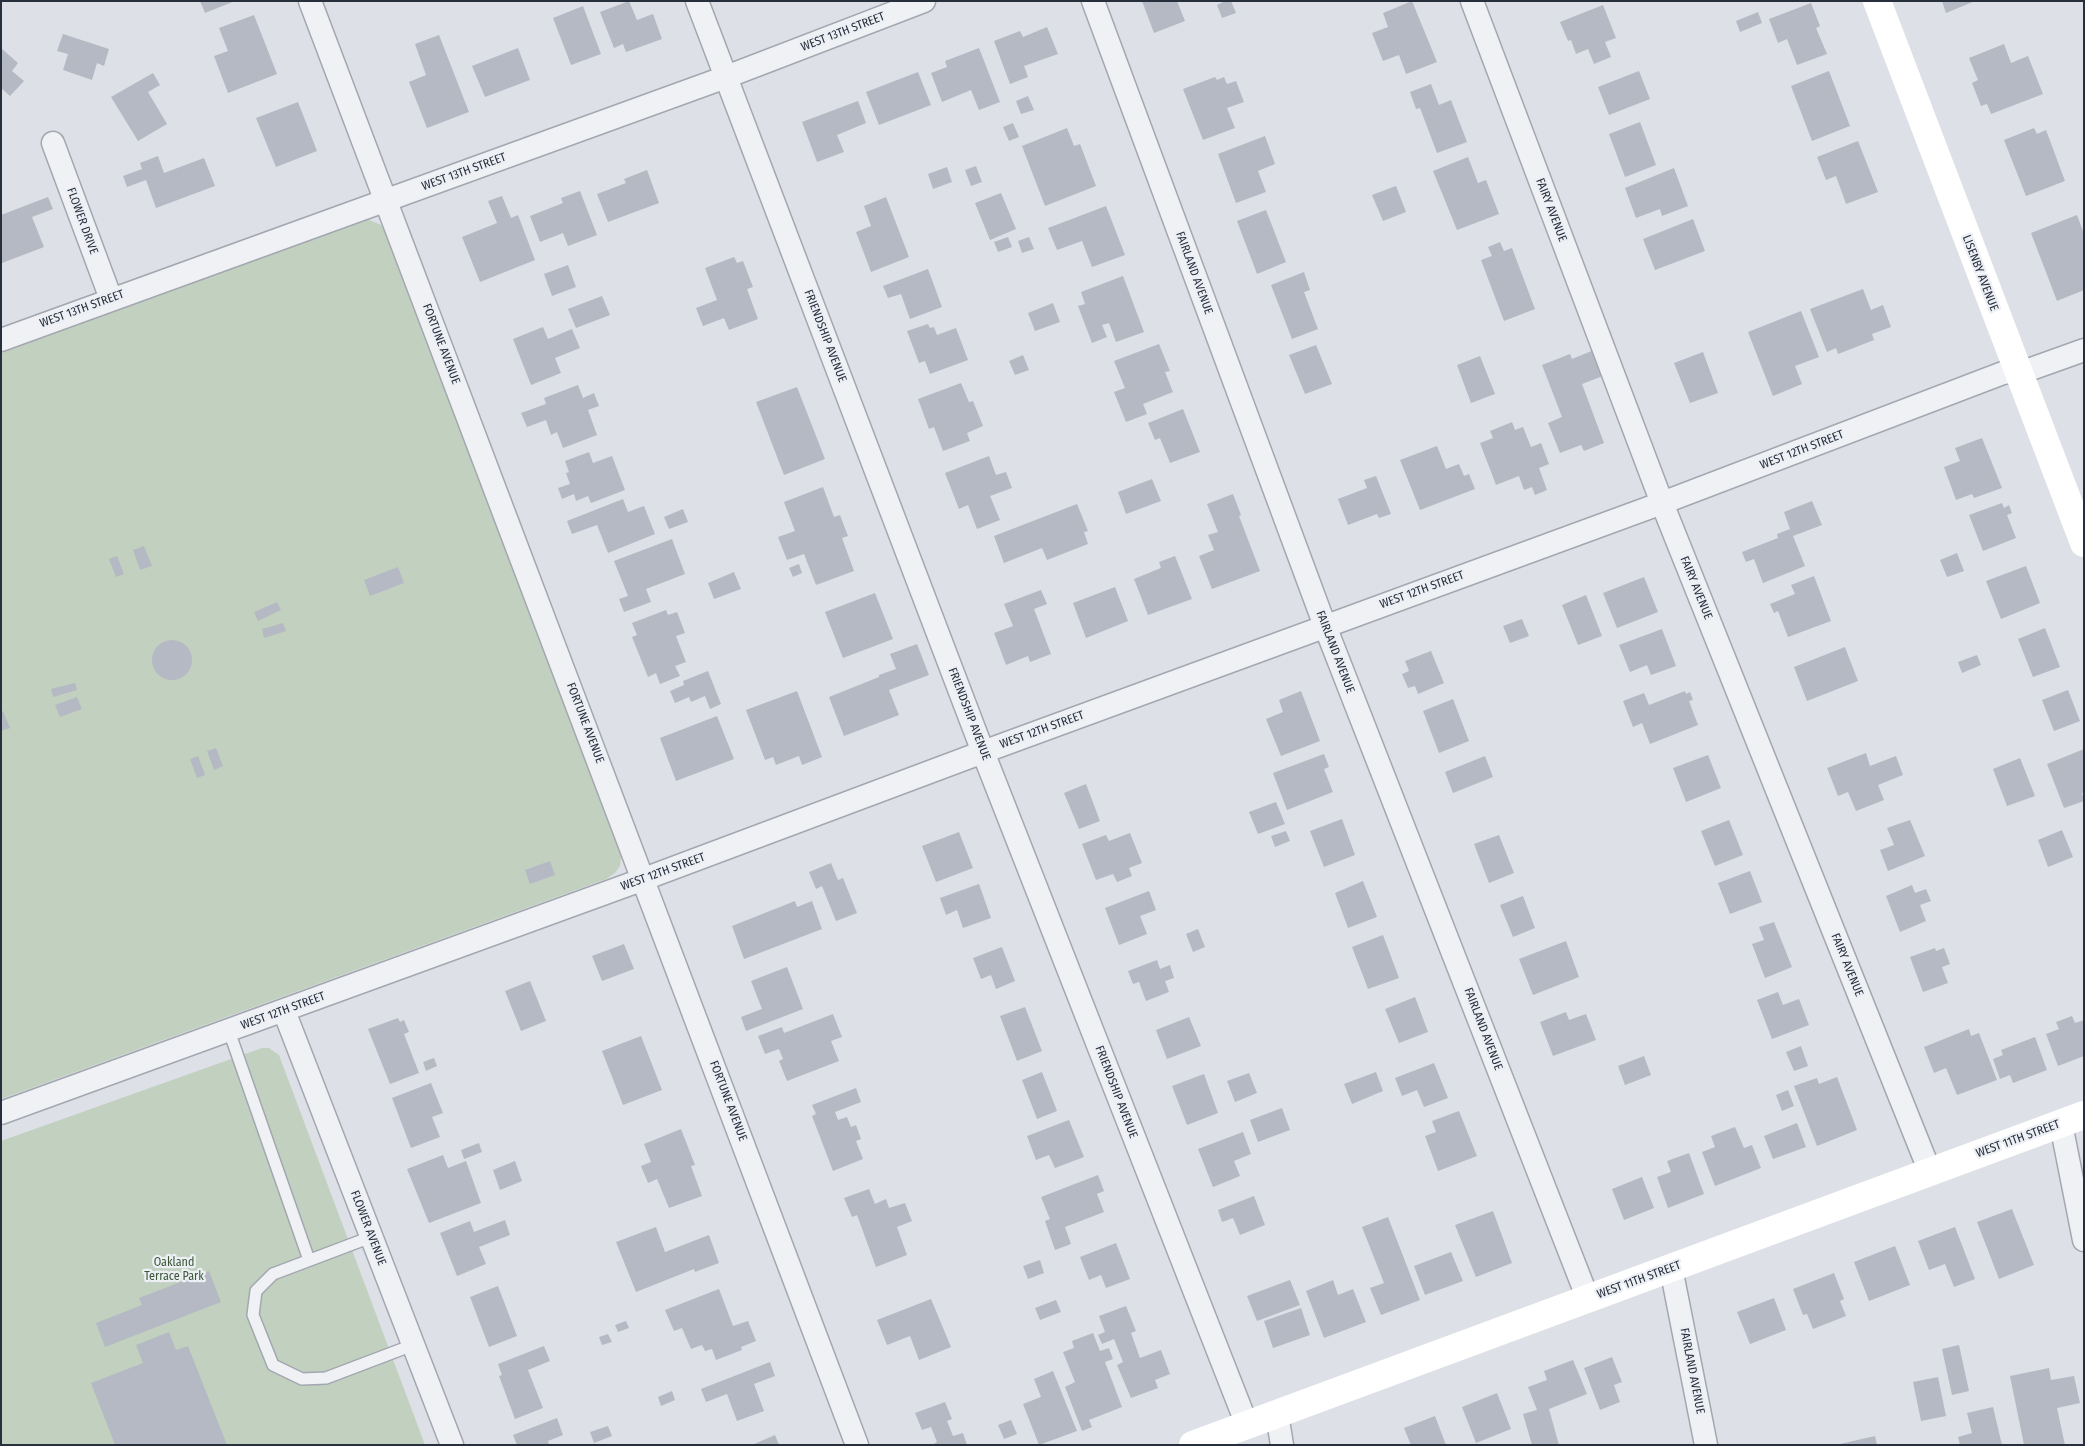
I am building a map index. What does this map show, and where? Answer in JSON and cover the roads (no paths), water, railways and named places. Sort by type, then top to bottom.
[{"type":"main road","name":"LISENBY AVENUE","points":[[1877,1],[2084,544]]},
{"type":"main road","name":"WEST 11TH STREET","points":[[1193,1445],[2072,1119]]},
{"type":"street","name":"FORTUNE AVENUE","points":[[310,1],[858,1445]]},
{"type":"street","name":"FRIENDSHIP AVENUE","points":[[697,1],[983,752],[1247,1425]]},
{"type":"street","name":"WEST 13TH STREET","points":[[1,340],[111,298],[726,77],[924,1]]},
{"type":"street","name":"FAIRLAND AVENUE","points":[[1093,1],[1325,626],[1588,1299]]},
{"type":"street","name":"FAIRY AVENUE","points":[[1472,1],[1662,503],[1930,1172]]},
{"type":"street","name":"FLOWER DRIVE","points":[[53,143],[111,298]]},
{"type":"street","name":"WEST 12TH STREET","points":[[1,1113],[644,879],[983,752],[1662,503],[2003,373],[2031,370],[2084,350]]},
{"type":"street","name":"FLOWER AVENUE","points":[[284,1011],[452,1445]]},
{"type":"street","points":[[2072,1119],[2084,1240]]},
{"type":"street","name":"FAIRLAND AVENUE","points":[[1671,1268],[1706,1445]]},
{"type":"street","points":[[1277,1414],[1282,1445]]},
{"type":"lane","points":[[229,1031],[309,1260]]},
{"type":"lane","points":[[372,1237],[273,1274],[256,1291],[254,1315],[273,1365],[302,1379],[326,1378],[413,1345]]},
{"type":"park label","name":"Oakland Terrace Park","points":[[174,1270]]}]
